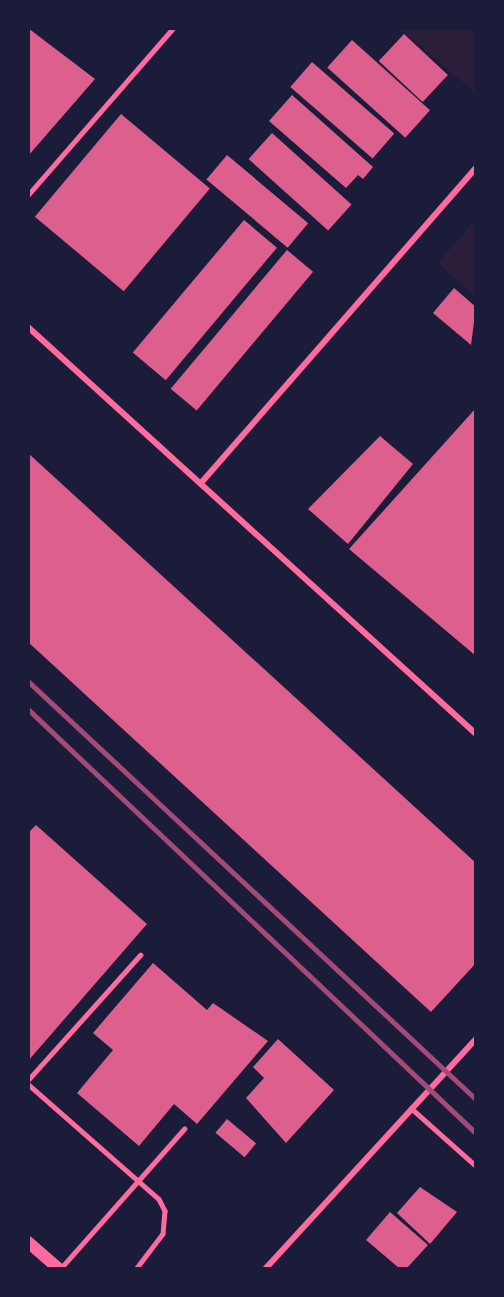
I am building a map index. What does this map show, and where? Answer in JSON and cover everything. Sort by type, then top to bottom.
[{"type":"main road","points":[[28,1242],[60,1269]]},
{"type":"street","points":[[201,483],[350,309],[476,168]]},
{"type":"street","points":[[28,327],[476,734]]},
{"type":"street","points":[[266,1269],[476,1039]]},
{"type":"lane","points":[[28,195],[173,28]]},
{"type":"lane","points":[[137,1269],[166,1223],[159,1199],[28,1082],[140,955]]},
{"type":"lane","points":[[411,1108],[476,1166]]},
{"type":"lane","points":[[60,1269],[184,1129]]},
{"type":"shaded area","points":[[400,29],[475,29],[475,93],[445,67]]},
{"type":"shaded area","points":[[475,220],[475,297],[438,263]]},
{"type":"building","points":[[28,28],[95,79],[28,156]]},
{"type":"building","points":[[404,34],[448,75],[423,102],[379,61]]},
{"type":"building","points":[[352,40],[430,110],[405,138],[327,67]]},
{"type":"building","points":[[312,62],[394,134],[373,158],[290,87]]},
{"type":"building","points":[[292,95],[373,167],[363,179],[358,175],[346,188],[269,121]]},
{"type":"building","points":[[121,114],[210,189],[124,291],[35,217]]},
{"type":"building","points":[[272,133],[352,205],[328,231],[249,159]]},
{"type":"building","points":[[227,155],[308,223],[288,248],[206,180]]},
{"type":"building","points":[[244,220],[277,248],[166,380],[133,353]]},
{"type":"building","points":[[287,250],[313,272],[197,411],[171,389]]},
{"type":"building","points":[[454,288],[476,307],[471,345],[433,313]]},
{"type":"building","points":[[476,408],[476,656],[349,549]]},
{"type":"building","points":[[380,436],[413,464],[348,544],[308,509]]},
{"type":"building","points":[[28,453],[476,863],[476,963],[431,1012],[28,642]]},
{"type":"building","points":[[36,825],[147,924],[28,1061],[28,833]]},
{"type":"building","points":[[153,963],[207,1010],[213,1003],[268,1041],[197,1124],[174,1104],[139,1146],[77,1093],[113,1050],[93,1033]]},
{"type":"building","points":[[278,1039],[334,1090],[286,1143],[246,1098],[264,1078],[253,1067]]},
{"type":"building","points":[[227,1119],[256,1143],[245,1157],[215,1133]]},
{"type":"building","points":[[420,1187],[457,1212],[430,1244],[397,1213]]},
{"type":"building","points":[[390,1212],[428,1245],[407,1268],[399,1268],[366,1240]]},
{"type":"railway","points":[[28,681],[476,1099]]},
{"type":"railway","points":[[28,709],[476,1133]]}]
